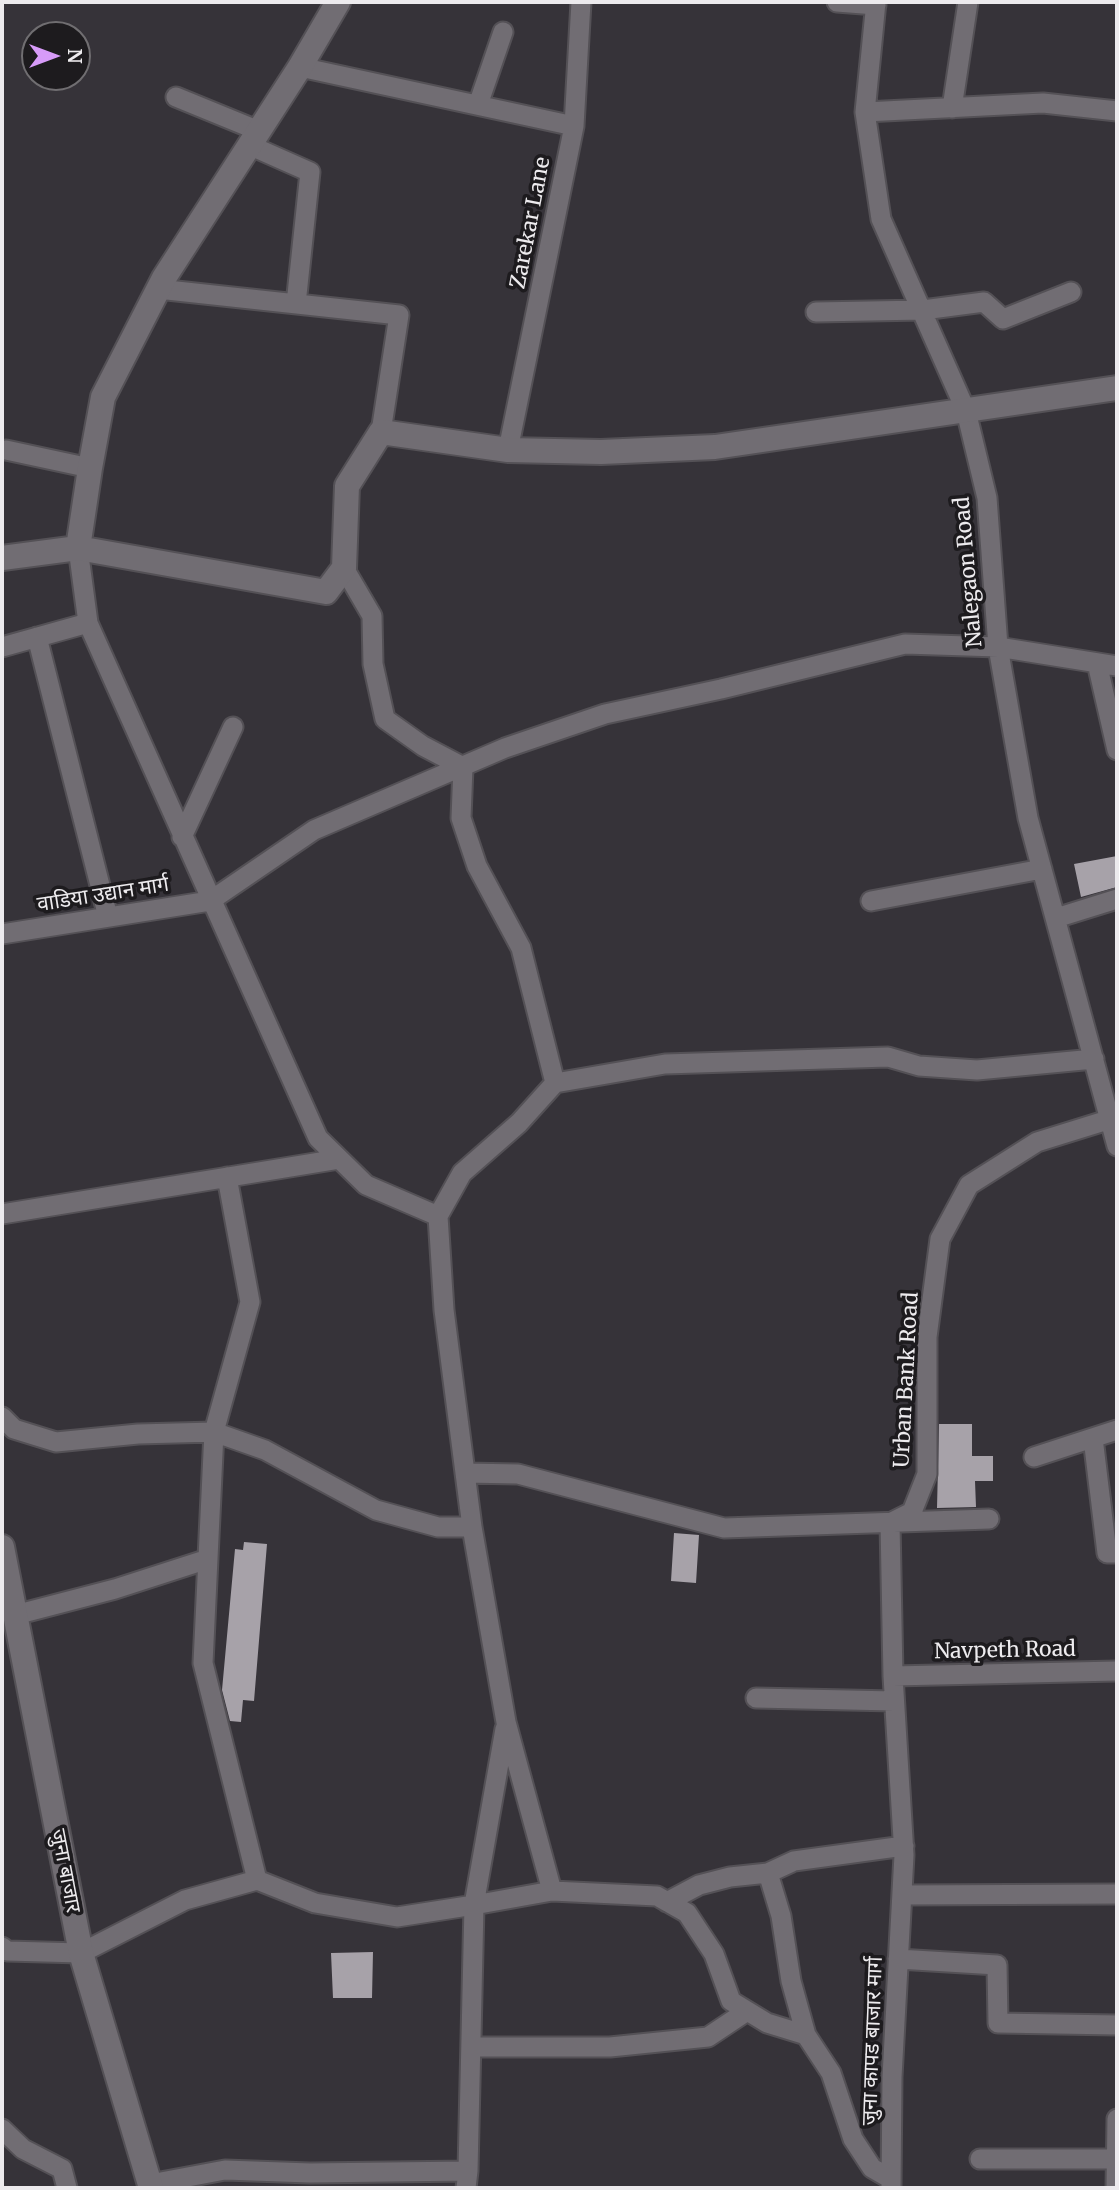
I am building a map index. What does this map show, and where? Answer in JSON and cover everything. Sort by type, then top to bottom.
[{"type":"street","points":[[338,2],[300,67],[158,289],[103,397],[78,548],[88,623],[318,1138],[366,1185],[438,1216]]},
{"type":"street","name":"Zarekar Lane","points":[[509,450],[574,126],[581,2]]},
{"type":"street","points":[[837,2],[876,4]]},
{"type":"street","points":[[952,108],[968,2]]},
{"type":"street","name":"Nalegaon Road","points":[[876,4],[865,112],[881,219],[966,411],[987,498],[998,647],[1028,818],[1094,1059],[1111,1107],[1117,1146]]},
{"type":"street","points":[[478,105],[503,32]]},
{"type":"street","points":[[300,67],[574,126]]},
{"type":"street","points":[[176,97],[254,138],[310,172],[296,304]]},
{"type":"street","points":[[865,112],[1042,103],[1117,111]]},
{"type":"street","points":[[158,289],[398,315],[380,432],[347,486],[345,568],[372,616],[373,664],[385,719],[423,746],[463,767]]},
{"type":"street","points":[[816,312],[923,310],[984,302],[1003,318],[1072,292]]},
{"type":"street","points":[[380,432],[509,450],[601,452],[715,447],[1117,388]]},
{"type":"street","points":[[6,450],[90,468]]},
{"type":"street","points":[[2,558],[78,548],[326,592],[345,568]]},
{"type":"street","points":[[2,647],[88,623]]},
{"type":"street","points":[[37,637],[108,917]]},
{"type":"street","points":[[210,901],[314,830],[505,748],[605,714],[905,644],[998,647],[1117,666]]},
{"type":"street","points":[[1097,663],[1117,750]]},
{"type":"street","points":[[182,837],[233,727]]},
{"type":"street","points":[[463,767],[461,818],[477,866],[521,948],[555,1083]]},
{"type":"street","points":[[872,901],[1042,869]]},
{"type":"street","points":[[1056,918],[1117,900]]},
{"type":"street","name":"वाडिया उद्यान मार्ग","points":[[2,934],[210,901]]},
{"type":"street","points":[[552,1891],[506,1722],[472,1527],[444,1310],[438,1216],[461,1173],[519,1123],[555,1083],[665,1064],[888,1057],[919,1066],[977,1070],[1094,1059]]},
{"type":"street","name":"Urban Bank Road","points":[[890,1523],[912,1511],[927,1474],[927,1337],[940,1239],[969,1185],[1037,1142],[1111,1107]]},
{"type":"street","points":[[2,1214],[339,1159]]},
{"type":"street","points":[[227,1177],[250,1303],[214,1432],[203,1662],[257,1881]]},
{"type":"street","points":[[2,1417],[14,1429],[56,1442],[138,1434],[214,1432],[265,1450],[376,1510],[438,1527],[472,1527]]},
{"type":"street","points":[[1034,1457],[1117,1430]]},
{"type":"street","points":[[1093,1438],[1108,1552],[1117,1553]]},
{"type":"street","points":[[465,1473],[518,1474],[724,1528],[989,1520]]},
{"type":"street","points":[[890,1523],[894,1701],[904,1846],[902,1895],[1117,1894]]},
{"type":"street","name":"जुना बाजार","points":[[2,1547],[81,1953],[151,2186]]},
{"type":"street","points":[[15,1615],[115,1590],[208,1559]]},
{"type":"street","name":"Navpeth Road","points":[[893,1676],[1117,1671]]},
{"type":"street","points":[[756,1698],[894,1701]]},
{"type":"street","points":[[151,2186],[225,2170],[467,2180],[474,1905],[506,1722]]},
{"type":"street","points":[[667,1902],[699,1885],[730,1877],[768,1872],[794,1861],[904,1846]]},
{"type":"street","points":[[768,1872],[781,1916],[791,1981],[806,2035],[831,2073],[853,2139],[872,2168],[891,2184]]},
{"type":"street","points":[[2,1947],[7,1951],[81,1953],[185,1900],[257,1881],[315,1903],[397,1917],[552,1891],[657,1896],[687,1913],[714,1954],[731,2001],[767,2023],[806,2035]]},
{"type":"street","name":"जुना कापड बाजार मार्ग","points":[[891,2184],[892,2077],[902,1895]]},
{"type":"street","points":[[898,1959],[997,1965],[998,2023],[1117,2025]]},
{"type":"street","points":[[471,2047],[610,2047],[708,2037],[747,2011]]},
{"type":"street","points":[[1116,2188],[1117,2119]]},
{"type":"street","points":[[2,2129],[23,2150],[62,2169],[67,2188]]},
{"type":"street","points":[[980,2159],[1117,2159]]},
{"type":"building","points":[[1117,856],[1117,887],[1081,897],[1074,864]]},
{"type":"building","points":[[939,1424],[972,1424],[972,1456],[993,1456],[993,1481],[975,1481],[976,1507],[937,1508]]},
{"type":"building","points":[[674,1533],[699,1535],[696,1583],[671,1581]]},
{"type":"building","points":[[244,1542],[267,1544],[254,1701],[243,1700],[241,1722],[230,1721],[222,1690],[235,1549],[243,1550]]},
{"type":"building","points":[[373,1952],[372,1998],[333,1998],[331,1953]]}]
